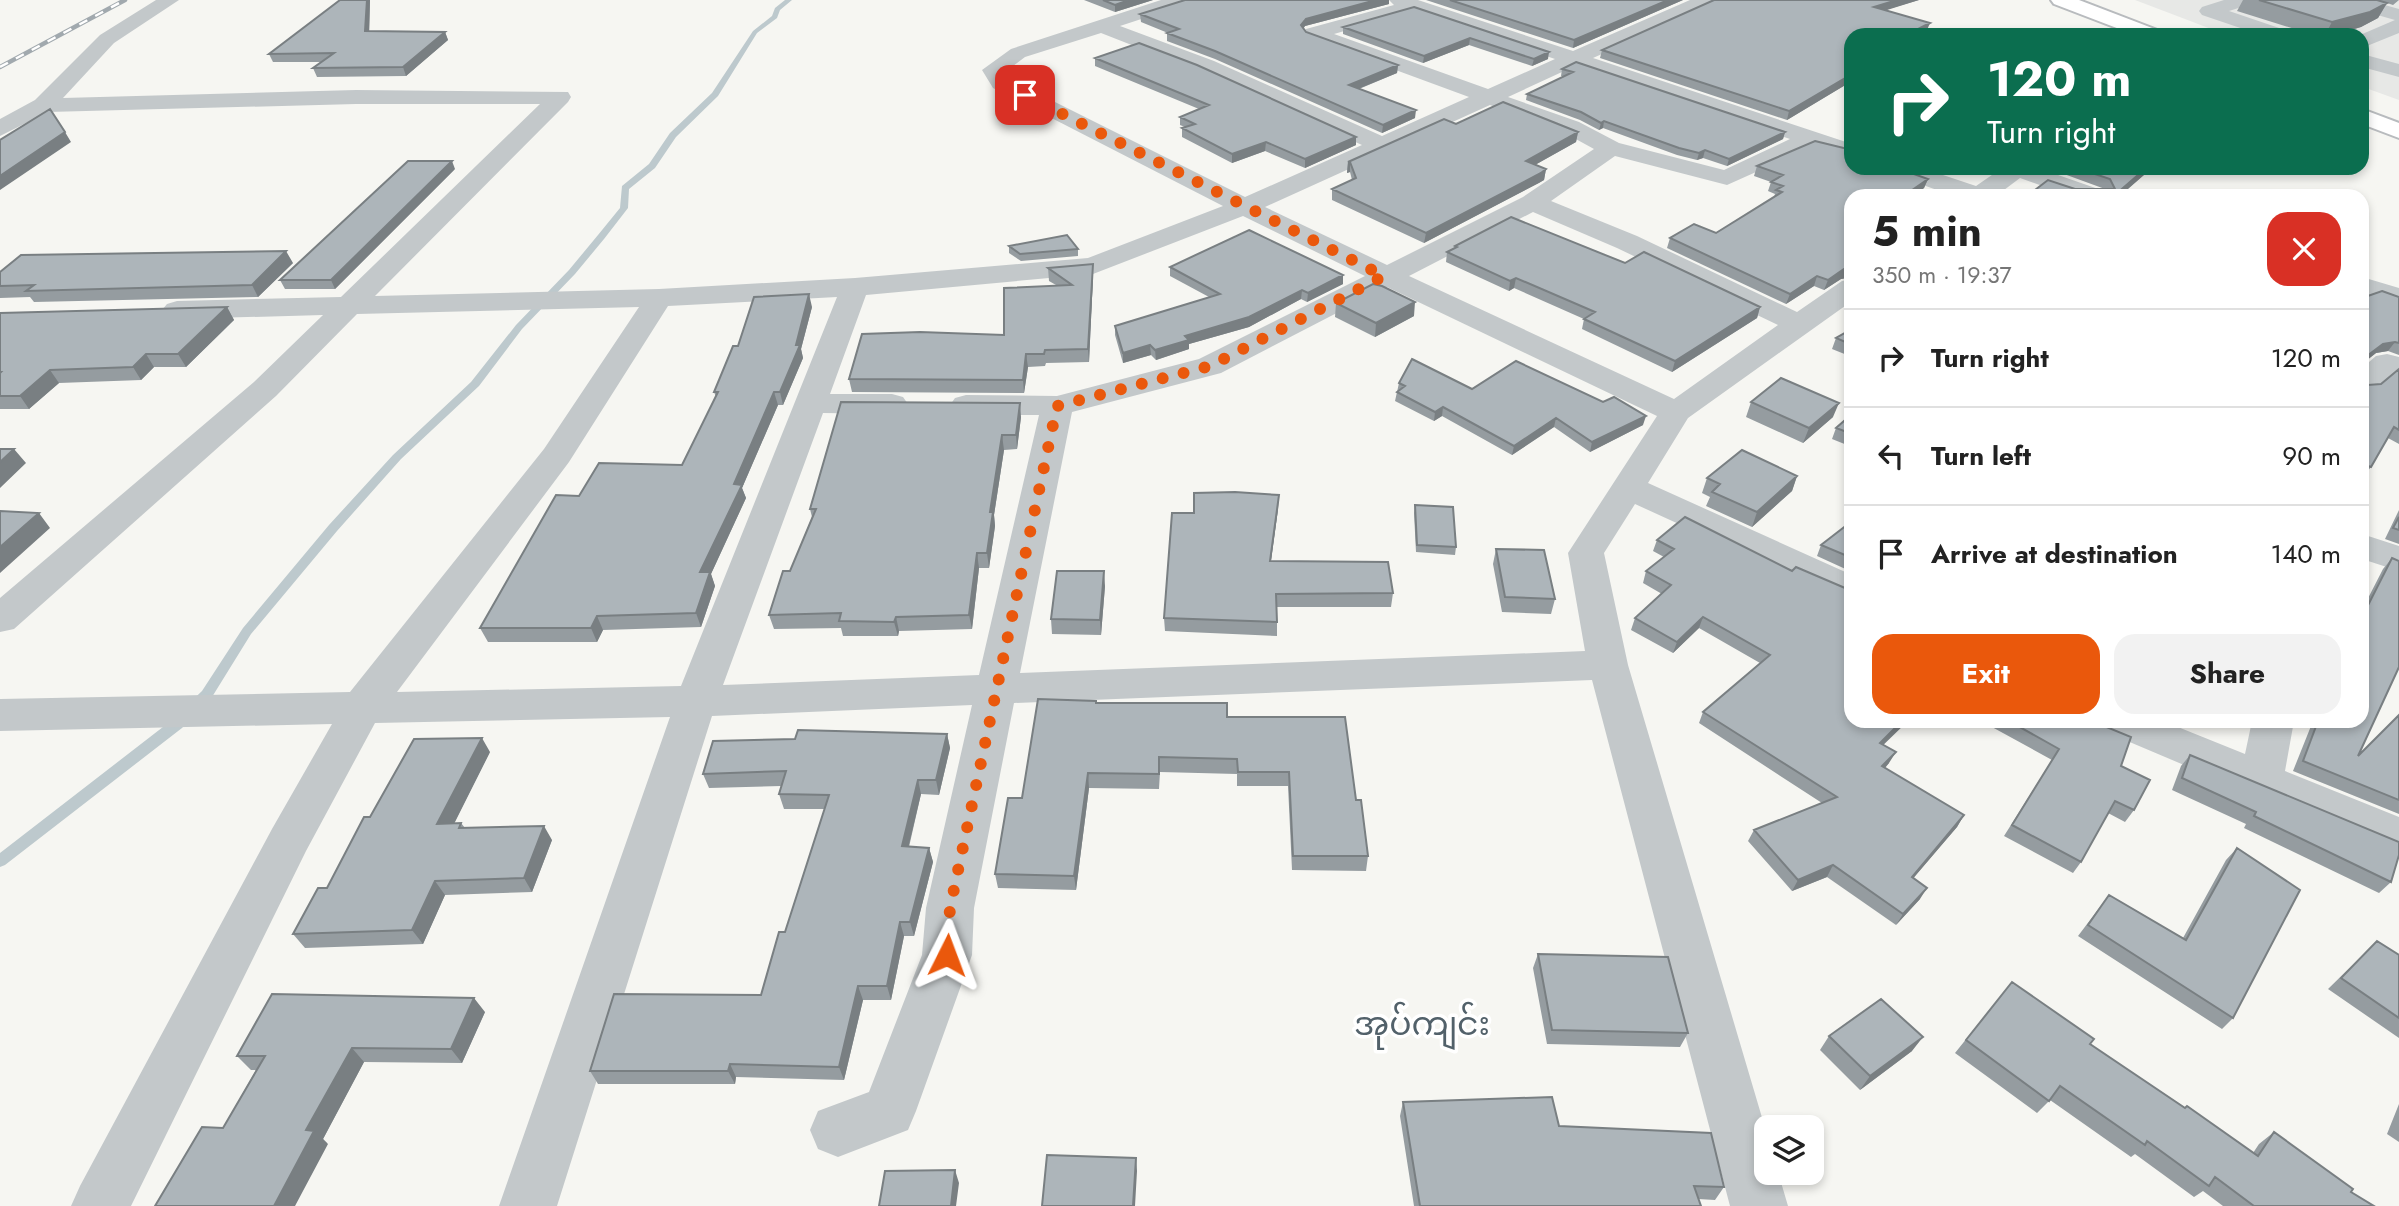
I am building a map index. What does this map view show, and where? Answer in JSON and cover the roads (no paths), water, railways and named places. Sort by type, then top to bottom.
[{"type":"highway","points":[[2061,0],[2135,28]]},
{"type":"highway","points":[[2369,119],[2399,131]]},
{"type":"street","points":[[0,129],[43,105],[107,39],[169,0]]},
{"type":"street","points":[[1180,0],[1018,53],[993,70],[1001,83],[1384,276],[1676,412]]},
{"type":"street","points":[[148,311],[659,298],[855,287],[1093,265],[1245,206],[1706,0]]},
{"type":"street","points":[[2244,0],[2210,11],[2260,28]]},
{"type":"street","points":[[2346,0],[2399,15]]},
{"type":"street","points":[[1811,138],[1727,178],[1611,148],[1572,127],[1313,33],[1407,2],[1576,58],[1811,138],[1844,149]]},
{"type":"street","points":[[2369,39],[2399,25]]},
{"type":"street","points":[[1102,26],[1206,65],[1219,74],[1382,145]]},
{"type":"street","points":[[2369,63],[2399,72]]},
{"type":"street","points":[[0,619],[265,389],[560,97],[356,97],[43,105]]},
{"type":"street","points":[[810,403],[1057,406],[1210,366],[1532,201],[1611,148]]},
{"type":"street","points":[[1918,175],[1959,189]]},
{"type":"street","points":[[1989,189],[2009,175]]},
{"type":"street","points":[[2034,175],[2075,189]]},
{"type":"street","points":[[1532,201],[1627,242],[1799,324]]},
{"type":"street","points":[[528,1206],[696,701],[855,287]]},
{"type":"street","points":[[2369,287],[2399,297]]},
{"type":"street","points":[[100,1206],[288,842],[363,706],[557,454],[659,298]]},
{"type":"street","points":[[1759,1206],[1608,665],[1586,553],[1676,412],[1799,324],[1844,299]]},
{"type":"street","points":[[2369,378],[2387,363],[2399,367]]},
{"type":"street","points":[[838,1130],[889,1111],[947,955],[950,908],[1057,406]]},
{"type":"street","points":[[1628,487],[1844,586]]},
{"type":"street","points":[[2369,548],[2399,559]]},
{"type":"street","points":[[0,715],[696,701],[1608,665]]},
{"type":"street","points":[[2138,728],[2399,837]]},
{"type":"street","points":[[2262,778],[2272,728]]},
{"type":"waterway","points":[[0,861],[177,724],[207,694],[247,631],[333,528],[397,457],[475,384],[519,327],[572,272],[624,208],[625,188],[652,166],[673,135],[715,94],[755,32],[775,17],[777,9],[789,0]]},
{"type":"railway","points":[[0,67],[125,0]]},
{"type":"district","name":"အုပ်ကျင်း","points":[[1422,1023]]}]
